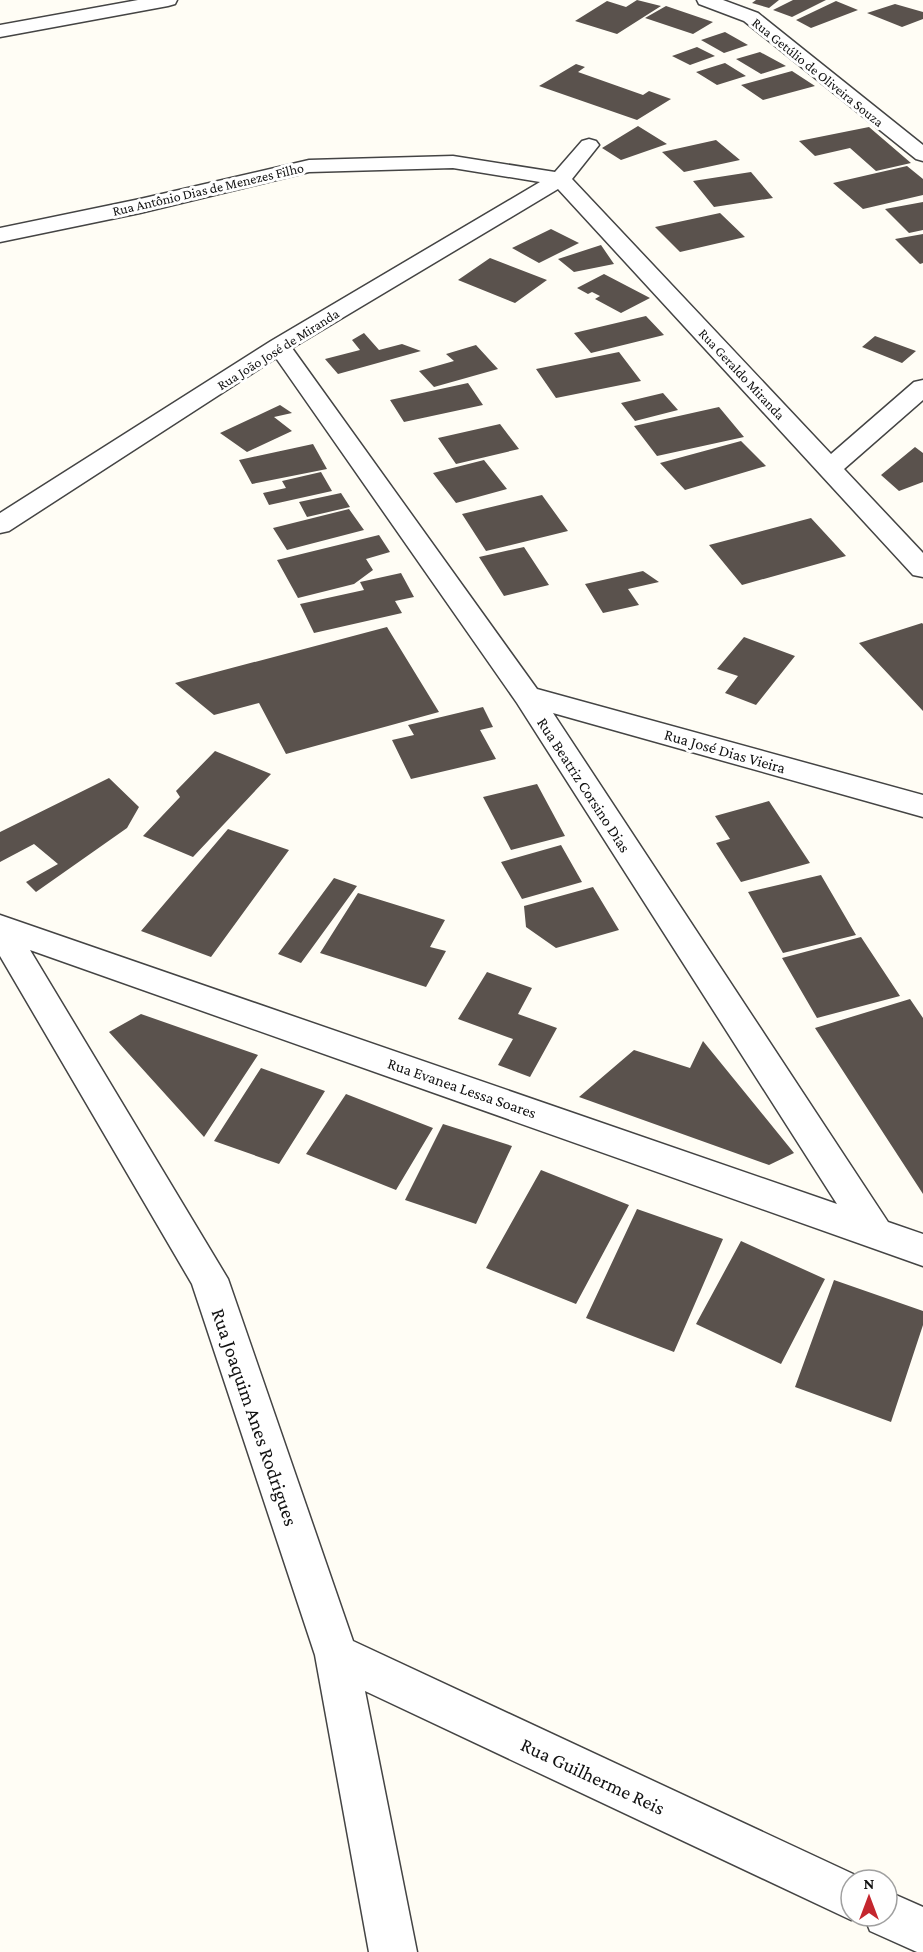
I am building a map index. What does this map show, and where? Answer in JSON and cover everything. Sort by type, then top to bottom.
[{"type":"street","points":[[0,31],[125,3],[168,0]]},
{"type":"street","name":"Rua Getúlio de Oliveira Souza","points":[[706,0],[751,17],[923,155]]},
{"type":"street","name":"Rua João José de Miranda","points":[[0,525],[279,346],[560,179],[589,146]]},
{"type":"street","name":"Rua Antônio Dias de Menezes Filho","points":[[0,235],[140,206],[309,166],[453,162],[560,179]]},
{"type":"street","name":"Rua Geraldo Miranda","points":[[560,179],[923,568]]},
{"type":"street","name":"Rua Beatriz Corsino Dias","points":[[279,346],[527,696],[875,1233]]},
{"type":"street","points":[[830,469],[923,387]]},
{"type":"street","name":"Rua José Dias Vieira","points":[[527,696],[923,806]]},
{"type":"street","name":"Rua Evanea Lessa Soares","points":[[0,927],[923,1250]]},
{"type":"street","name":"Rua Joaquim Anes Rodrigues","points":[[0,927],[209,1279],[336,1655],[393,1952]]},
{"type":"street","name":"Rua Guilherme Reis","points":[[336,1655],[839,1891]]},
{"type":"street","points":[[899,1920],[923,1931]]},
{"type":"building","points":[[637,0],[661,6],[617,34],[575,21],[607,1],[626,7]]},
{"type":"building","points":[[756,0],[779,0],[769,8],[752,3]]},
{"type":"building","points":[[793,0],[826,0],[792,17],[773,10]]},
{"type":"building","points":[[836,1],[858,10],[811,28],[796,20]]},
{"type":"building","points":[[895,4],[923,12],[923,19],[902,27],[867,13]]},
{"type":"building","points":[[666,6],[713,22],[693,34],[645,18]]},
{"type":"building","points":[[725,32],[748,45],[724,53],[701,40]]},
{"type":"building","points":[[697,47],[715,56],[690,65],[672,56]]},
{"type":"building","points":[[760,52],[786,66],[761,74],[736,59]]},
{"type":"building","points":[[725,63],[746,76],[717,85],[696,72]]},
{"type":"building","points":[[576,64],[585,67],[578,72],[643,95],[649,91],[671,99],[637,120],[539,86]]},
{"type":"building","points":[[792,71],[815,86],[763,100],[741,85]]},
{"type":"building","points":[[638,126],[667,144],[621,160],[602,148]]},
{"type":"building","points":[[869,127],[911,163],[876,171],[850,148],[815,156],[799,141]]},
{"type":"building","points":[[716,140],[740,160],[684,172],[662,152]]},
{"type":"building","points":[[907,166],[923,179],[923,195],[863,209],[833,183]]},
{"type":"building","points":[[751,172],[773,198],[714,207],[693,181]]},
{"type":"building","points":[[923,202],[923,230],[909,233],[885,209]]},
{"type":"building","points":[[720,213],[745,237],[680,252],[655,227]]},
{"type":"building","points":[[551,229],[579,243],[539,263],[512,248]]},
{"type":"building","points":[[923,234],[923,263],[920,264],[895,239]]},
{"type":"building","points":[[601,245],[614,264],[574,272],[558,259]]},
{"type":"building","points":[[490,258],[547,280],[515,303],[458,280]]},
{"type":"building","points":[[604,274],[650,298],[621,313],[595,299],[600,296],[592,292],[588,294],[577,288]]},
{"type":"building","points":[[646,316],[664,335],[591,353],[574,333]]},
{"type":"building","points":[[364,333],[379,350],[402,344],[421,351],[338,374],[325,359],[360,350],[352,340]]},
{"type":"building","points":[[875,336],[916,351],[902,363],[862,347]]},
{"type":"building","points":[[476,345],[498,369],[434,387],[419,371],[454,361],[446,354]]},
{"type":"building","points":[[619,352],[641,381],[556,398],[536,369]]},
{"type":"building","points":[[468,383],[483,405],[404,422],[390,400]]},
{"type":"building","points":[[663,393],[678,410],[635,421],[621,403]]},
{"type":"building","points":[[280,405],[292,413],[274,417],[292,431],[247,452],[220,433]]},
{"type":"building","points":[[719,407],[744,437],[657,456],[634,426]]},
{"type":"building","points":[[500,424],[519,449],[456,464],[438,438]]},
{"type":"building","points":[[741,441],[766,466],[685,490],[660,463]]},
{"type":"building","points":[[313,444],[327,469],[252,484],[239,460]]},
{"type":"building","points":[[915,447],[923,453],[923,482],[899,491],[881,475]]},
{"type":"building","points":[[484,460],[507,489],[456,503],[433,473]]},
{"type":"building","points":[[321,472],[332,491],[269,505],[263,493],[286,488],[282,481]]},
{"type":"building","points":[[341,493],[350,507],[307,517],[299,502]]},
{"type":"building","points":[[542,495],[568,531],[486,551],[462,514]]},
{"type":"building","points":[[349,509],[364,530],[287,550],[273,528]]},
{"type":"building","points":[[811,518],[846,556],[742,585],[709,545]]},
{"type":"building","points":[[379,535],[390,552],[366,559],[373,570],[354,584],[298,598],[277,560]]},
{"type":"building","points":[[524,547],[549,585],[504,596],[479,557]]},
{"type":"building","points":[[643,571],[659,582],[628,589],[639,605],[603,613],[585,584]]},
{"type":"building","points":[[401,573],[414,597],[395,601],[402,613],[314,633],[300,604],[364,590],[360,582]]},
{"type":"building","points":[[923,624],[923,711],[859,643]]},
{"type":"building","points":[[387,627],[439,712],[286,754],[259,703],[214,715],[175,683]]},
{"type":"building","points":[[744,637],[795,656],[756,705],[725,693],[738,676],[717,669]]},
{"type":"building","points":[[483,707],[493,727],[480,730],[496,759],[411,779],[392,740],[414,735],[408,725]]},
{"type":"building","points":[[215,751],[271,774],[193,857],[143,836],[180,797],[176,791]]},
{"type":"building","points":[[109,778],[139,807],[127,828],[36,892],[26,882],[58,864],[34,844],[0,862],[0,832]]},
{"type":"building","points":[[537,784],[565,836],[511,850],[483,797]]},
{"type":"building","points":[[769,801],[810,863],[741,882],[716,843],[730,839],[715,816]]},
{"type":"building","points":[[228,829],[289,850],[211,957],[141,931]]},
{"type":"building","points":[[561,845],[582,882],[522,899],[501,862]]},
{"type":"building","points":[[821,875],[856,935],[783,953],[748,892]]},
{"type":"building","points":[[334,878],[357,886],[301,963],[278,954]]},
{"type":"building","points":[[593,887],[619,930],[556,948],[526,927],[524,906]]},
{"type":"building","points":[[358,893],[445,920],[430,947],[446,951],[426,987],[320,953]]},
{"type":"building","points":[[861,937],[900,996],[817,1018],[782,958]]},
{"type":"building","points":[[487,972],[532,988],[518,1014],[557,1028],[530,1077],[498,1065],[513,1039],[458,1019]]},
{"type":"building","points":[[910,999],[923,1018],[923,1194],[815,1028]]},
{"type":"building","points":[[141,1014],[258,1055],[204,1137],[109,1032]]},
{"type":"building","points":[[703,1041],[794,1153],[769,1165],[579,1097],[634,1050],[690,1068]]},
{"type":"building","points":[[261,1068],[325,1091],[279,1164],[214,1141]]},
{"type":"building","points":[[346,1094],[433,1128],[396,1190],[306,1154]]},
{"type":"building","points":[[443,1124],[512,1146],[476,1224],[405,1200]]},
{"type":"building","points":[[541,1170],[629,1205],[576,1304],[486,1268]]},
{"type":"building","points":[[637,1209],[723,1239],[674,1352],[586,1318]]},
{"type":"building","points":[[741,1241],[825,1279],[781,1364],[696,1324]]},
{"type":"building","points":[[834,1280],[923,1311],[923,1325],[891,1422],[795,1387]]}]
